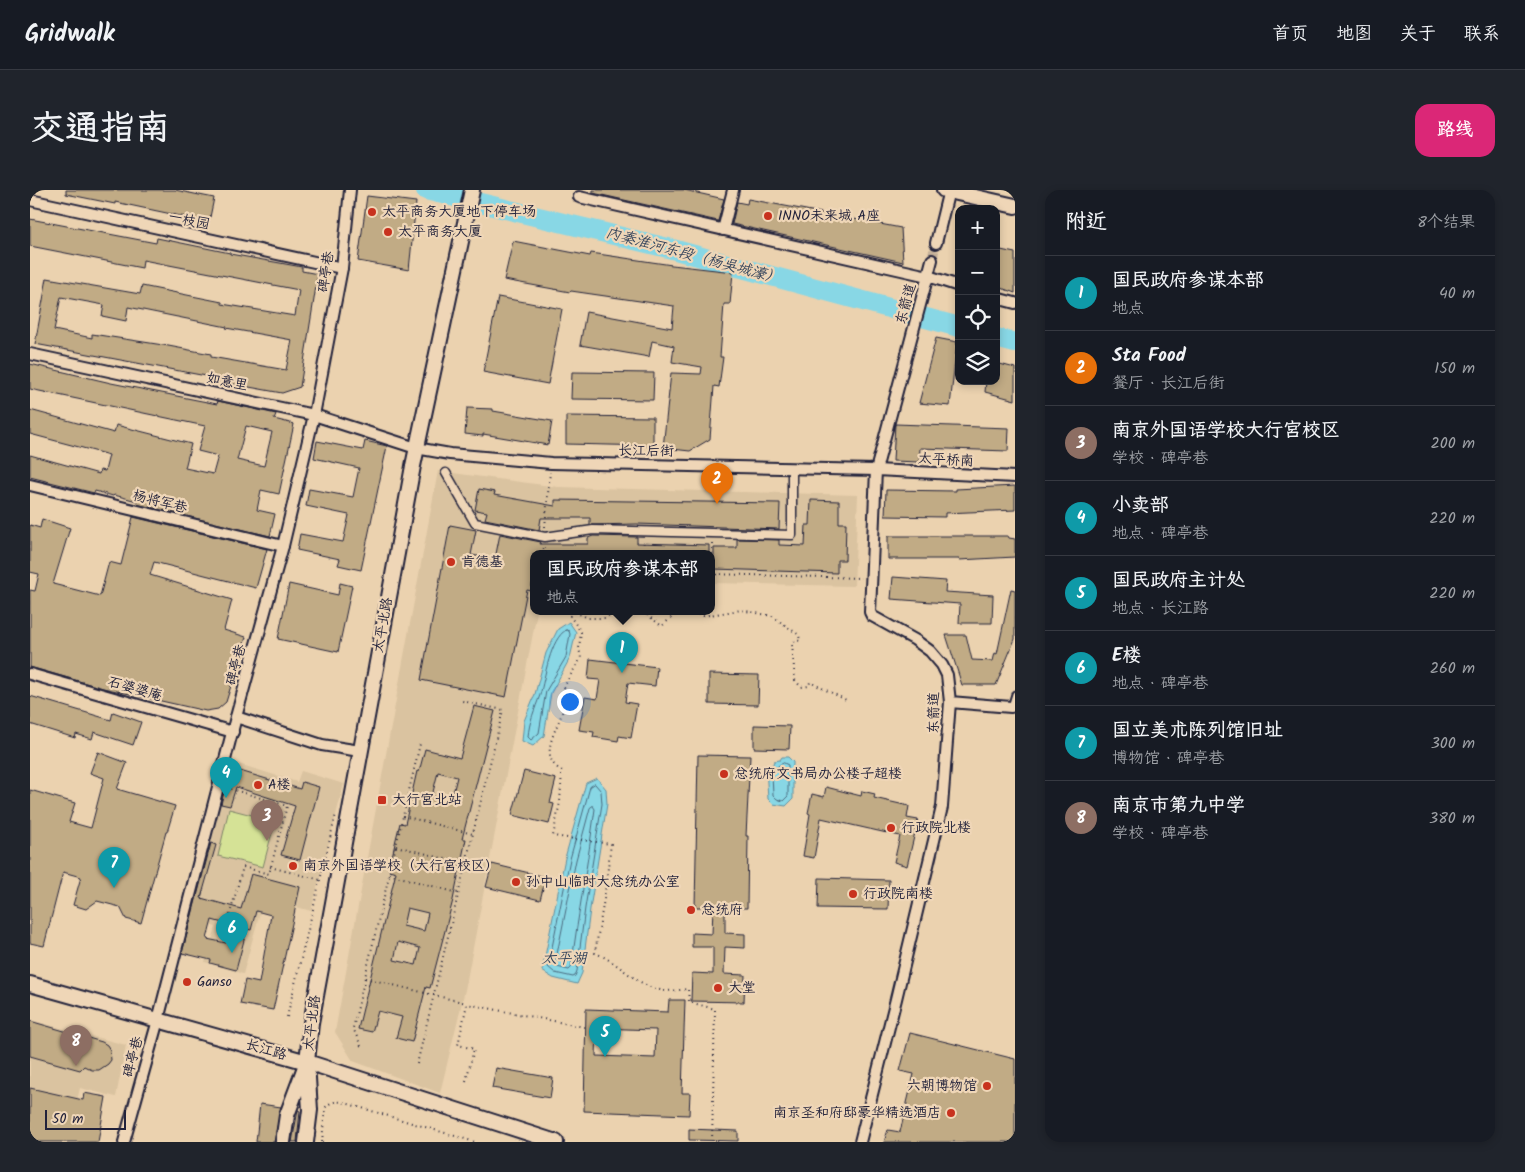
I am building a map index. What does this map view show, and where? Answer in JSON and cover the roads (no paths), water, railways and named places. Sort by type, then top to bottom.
[{"type":"main road","name":"太平北路","points":[[306,1142],[310,1110],[308,1062],[310,1023],[416,448],[472,190]]},
{"type":"main road","points":[[947,190],[1015,206]]},
{"type":"main road","name":"长江路","points":[[30,984],[308,1062],[556,1142]]},
{"type":"main road","name":"太平北路","points":[[284,1142],[287,1115],[308,1062]]},
{"type":"street","name":"碑亭巷","points":[[124,1142],[283,546],[314,415],[342,268],[350,190]]},
{"type":"street","points":[[723,230],[733,190]]},
{"type":"street","points":[[936,243],[947,190]]},
{"type":"street","points":[[579,197],[928,276],[955,285]]},
{"type":"street","name":"一枝园","points":[[30,200],[342,268]]},
{"type":"street","name":"东箭道","points":[[860,1142],[942,806],[950,702],[946,675],[942,665],[930,650],[872,616],[870,612],[876,470],[932,260]]},
{"type":"street","points":[[1000,299],[1015,303]]},
{"type":"street","name":"如意里","points":[[30,354],[314,415],[416,448]]},
{"type":"street","name":"长江后街","points":[[416,448],[450,454],[551,463],[876,470]]},
{"type":"street","points":[[446,473],[475,523],[545,537],[593,530],[792,536],[792,468]]},
{"type":"street","name":"太平桥南","points":[[876,470],[1015,477]]},
{"type":"street","name":"杨将军巷","points":[[30,485],[283,546]]},
{"type":"street","name":"石婆婆庵","points":[[30,674],[233,732]]},
{"type":"street","points":[[950,702],[1011,707]]},
{"type":"street","points":[[236,717],[322,746],[360,751]]},
{"type":"lane","points":[[1011,707],[1015,694]]},
{"type":"water","points":[[569,622],[576,632],[570,658],[551,693],[544,736],[533,746],[522,741],[524,721],[535,694],[546,653],[558,629]]},
{"type":"water","points":[[782,757],[788,757],[793,762],[793,799],[786,806],[773,804],[768,799],[766,767],[772,766],[774,761],[780,760]]},
{"type":"water","name":"太平湖","points":[[597,778],[606,789],[607,804],[582,973],[577,984],[553,978],[542,971],[565,858],[586,783]]},
{"type":"waterway","name":"内秦淮河东段（杨吴城濠）","points":[[426,190],[672,249],[955,326]]},
{"type":"waterway","name":"内秦淮河东段（杨吴城濠）","points":[[1000,339],[1015,343]]},
{"type":"tunnel","points":[[932,260],[936,243]]},
{"type":"place","name":"太平商务大厦地下停车场","points":[[372,212]]},
{"type":"place","name":"INNO未来城 A座","points":[[768,216]]},
{"type":"place","name":"太平商务大厦","points":[[388,232]]},
{"type":"place","name":"Sta Food","points":[[717,504]]},
{"type":"place","name":"肯德基","points":[[451,562]]},
{"type":"place","name":"国民政府参谋本部","points":[[622,673]]},
{"type":"place","name":"总统府文书局办公楼子超楼","points":[[724,774]]},
{"type":"place","name":"A楼","points":[[258,785]]},
{"type":"place","name":"小卖部","points":[[226,798]]},
{"type":"place","name":"大行宫北站","points":[[382,800]]},
{"type":"place","name":"行政院北楼","points":[[891,828]]},
{"type":"place","name":"南京外国语学校大行宫校区","points":[[267,841]]},
{"type":"place","name":"南京外国语学校（大行宫校区）","points":[[293,866]]},
{"type":"place","name":"孙中山临时大总统办公室","points":[[516,882]]},
{"type":"place","name":"国立美术陈列馆旧址","points":[[114,888]]},
{"type":"place","name":"行政院南楼","points":[[853,894]]},
{"type":"place","name":"总统府","points":[[691,910]]},
{"type":"place","name":"E楼","points":[[232,953]]},
{"type":"place","name":"Ganso","points":[[187,982]]},
{"type":"place","name":"大堂","points":[[718,988]]},
{"type":"place","name":"国民政府主计处","points":[[605,1057]]},
{"type":"place","name":"南京市第九中学","points":[[76,1066]]},
{"type":"place","name":"六朝博物馆","points":[[987,1086]]},
{"type":"place","name":"南京圣和府邸豪华精选酒店","points":[[951,1113]]}]
